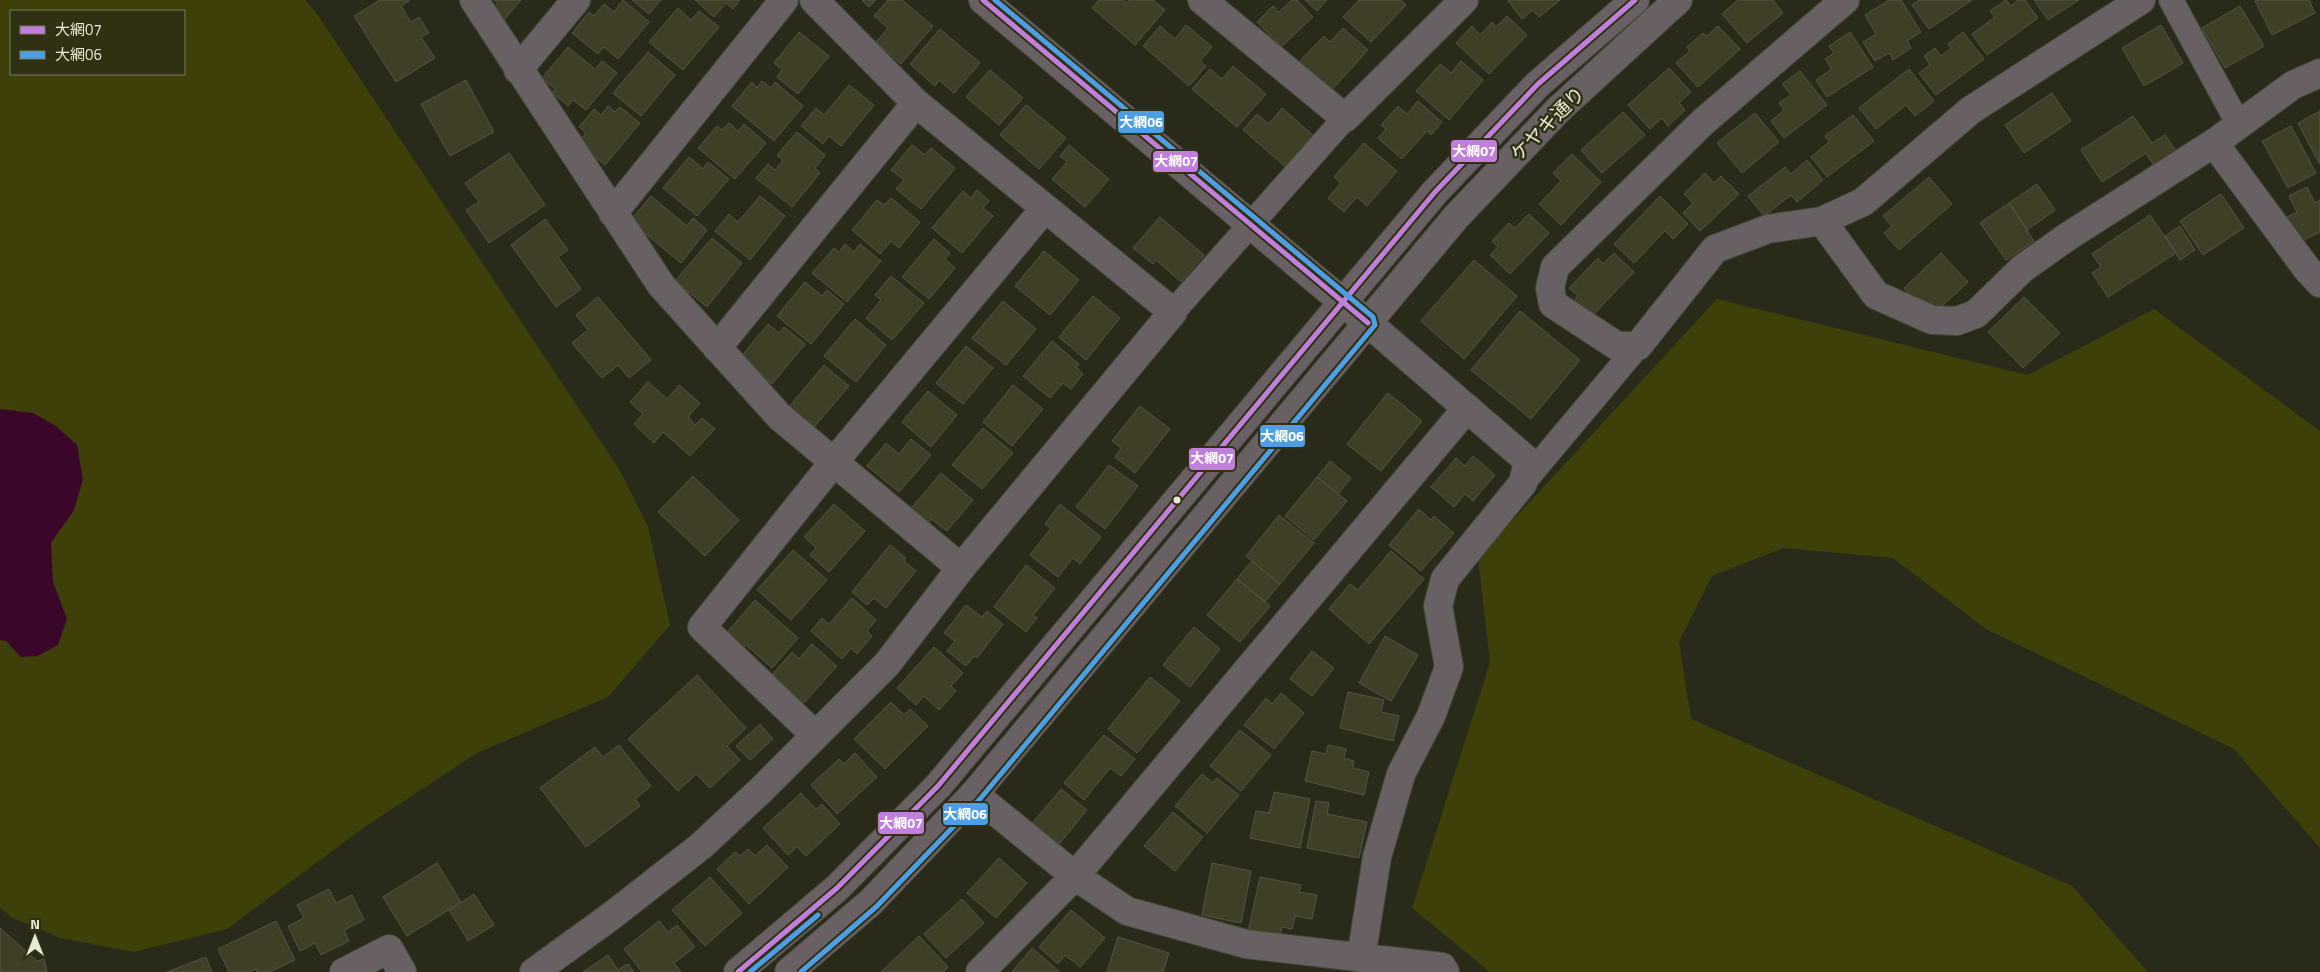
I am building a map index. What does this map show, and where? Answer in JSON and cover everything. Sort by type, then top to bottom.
[{"type":"street","points":[[474,0],[518,70],[661,285],[780,417],[961,568]]},
{"type":"street","points":[[518,70],[576,0]]},
{"type":"street","points":[[613,213],[784,0]]},
{"type":"street","points":[[814,0],[916,103],[1172,312]]},
{"type":"street","points":[[983,0],[1251,224],[1528,461],[1523,483]]},
{"type":"street","points":[[534,972],[610,917],[701,846],[761,790],[887,664],[961,568],[1172,312],[1345,118],[1464,0]]},
{"type":"street","name":"ケヤキ通り","points":[[738,972],[837,888],[938,786],[1435,192],[1538,84],[1636,0]]},
{"type":"street","name":"ケヤキ通り","points":[[789,972],[871,902],[974,794],[1456,218],[1551,117],[1678,0]]},
{"type":"street","points":[[1361,958],[1377,857],[1399,783],[1431,716],[1448,667],[1438,606],[1445,579],[1523,483],[1638,346],[1714,249],[1768,229],[1822,221],[1863,202],[1971,110],[2141,0]]},
{"type":"street","points":[[2171,0],[2239,125]]},
{"type":"street","points":[[1638,346],[1617,346],[1553,304],[1550,288],[1555,267],[1703,122],[1829,4]]},
{"type":"street","points":[[1218,5],[1345,118]]},
{"type":"street","points":[[1822,221],[1876,295],[1932,320],[1957,321],[1976,314],[2022,269],[2067,237],[2214,143],[2293,85],[2320,73]]},
{"type":"street","points":[[717,348],[916,103]]},
{"type":"street","points":[[2214,143],[2316,271]]},
{"type":"street","points":[[815,734],[702,626],[833,463],[1045,208]]},
{"type":"street","points":[[980,972],[1075,876],[1467,408]]},
{"type":"street","points":[[974,794],[1075,876],[1127,911],[1246,944],[1442,967],[1445,972]]},
{"type":"street","points":[[344,972],[389,949],[402,972]]},
{"type":"shaded area","points":[[0,0],[305,0],[315,11],[619,469],[648,527],[670,625],[608,697],[477,753],[366,826],[227,929],[134,952],[60,938],[11,917],[0,908]]},
{"type":"shaded area","points":[[1717,299],[2028,375],[2154,309],[2320,431],[2320,848],[2234,749],[1986,629],[1893,558],[1783,548],[1712,576],[1679,642],[1691,719],[2072,886],[2148,972],[1490,972],[1412,908],[1490,662],[1478,558]]},
{"type":"shaded area","points":[[0,409],[33,413],[56,426],[77,445],[83,480],[74,510],[51,543],[53,582],[67,619],[58,645],[38,656],[21,657],[6,641],[0,640]]},
{"type":"building","points":[[380,0],[409,1],[401,6],[411,22],[419,17],[429,33],[421,37],[435,58],[396,82],[354,16]]},
{"type":"building","points":[[494,0],[521,0],[504,20],[492,10],[498,3]]},
{"type":"building","points":[[623,0],[649,22],[618,59],[604,47],[598,54],[572,33],[589,12],[594,16],[604,4],[614,12]]},
{"type":"building","points":[[632,0],[661,0],[649,14]]},
{"type":"building","points":[[695,0],[740,0],[733,9],[726,3],[714,17]]},
{"type":"building","points":[[862,0],[876,0],[869,7]]},
{"type":"building","points":[[888,0],[902,0],[933,26],[901,64],[876,42],[888,28],[874,16]]},
{"type":"building","points":[[1099,0],[1123,0],[1127,3],[1129,0],[1153,0],[1165,10],[1135,45],[1092,8]]},
{"type":"building","points":[[1292,0],[1297,0],[1313,17],[1281,47],[1257,22],[1273,6],[1279,12]]},
{"type":"building","points":[[1305,0],[1327,0],[1317,11]]},
{"type":"building","points":[[1359,0],[1401,0],[1406,5],[1371,42],[1343,17]]},
{"type":"building","points":[[1509,0],[1560,0],[1539,17],[1533,10],[1522,19]]},
{"type":"building","points":[[1738,0],[1773,0],[1783,13],[1747,43],[1722,14]]},
{"type":"building","points":[[1889,0],[1901,0],[1921,32],[1907,41],[1911,48],[1893,60],[1889,53],[1875,61],[1863,42],[1876,34],[1865,15]]},
{"type":"building","points":[[1919,0],[1972,0],[1929,29],[1912,5]]},
{"type":"building","points":[[2006,0],[2011,6],[2018,0],[2025,0],[2038,18],[1987,55],[1972,34],[1995,17],[1990,11]]},
{"type":"building","points":[[2034,0],[2079,0],[2048,20]]},
{"type":"building","points":[[2309,0],[2315,13],[2272,35],[2255,1]]},
{"type":"building","points":[[2240,6],[2264,46],[2225,68],[2202,28]]},
{"type":"building","points":[[678,8],[691,20],[699,11],[719,27],[683,70],[649,42]]},
{"type":"building","points":[[1507,16],[1527,35],[1489,74],[1456,43],[1472,26],[1480,35],[1492,22],[1496,27]]},
{"type":"building","points":[[1186,25],[1212,47],[1200,61],[1206,66],[1189,86],[1143,46],[1160,26],[1175,39]]},
{"type":"building","points":[[2161,25],[2183,63],[2144,86],[2122,48]]},
{"type":"building","points":[[1718,26],[1740,49],[1698,87],[1676,63],[1690,51],[1687,47],[1703,33],[1707,36]]},
{"type":"building","points":[[1343,28],[1368,50],[1327,95],[1295,66],[1324,36],[1330,42]]},
{"type":"building","points":[[940,29],[980,63],[954,93],[939,80],[935,86],[910,64]]},
{"type":"building","points":[[799,32],[829,56],[798,94],[777,77],[782,70],[774,63]]},
{"type":"building","points":[[1850,32],[1873,67],[1827,97],[1816,80],[1832,69],[1825,59],[1834,53],[1829,46]]},
{"type":"building","points":[[1963,32],[1984,59],[1936,95],[1919,73],[1930,65],[1924,56],[1935,48],[1941,56],[1951,48],[1948,44]]},
{"type":"building","points":[[568,47],[595,69],[602,61],[617,73],[586,110],[573,100],[568,106],[552,93],[555,89],[542,78]]},
{"type":"building","points":[[648,52],[675,75],[641,116],[613,93]]},
{"type":"building","points":[[1461,61],[1483,80],[1449,120],[1416,91],[1440,64],[1451,73]]},
{"type":"building","points":[[1233,66],[1266,94],[1237,127],[1192,89],[1210,69],[1222,79]]},
{"type":"building","points":[[1669,68],[1691,92],[1679,103],[1685,110],[1668,126],[1662,118],[1650,129],[1628,105]]},
{"type":"building","points":[[1909,69],[1934,101],[1915,116],[1906,105],[1876,129],[1859,108]]},
{"type":"building","points":[[990,70],[1023,98],[999,125],[966,97]]},
{"type":"building","points":[[1800,71],[1827,105],[1784,138],[1771,121],[1784,110],[1779,103],[1791,95],[1782,84]]},
{"type":"building","points":[[466,80],[494,132],[450,156],[421,104]]},
{"type":"building","points":[[762,81],[771,88],[775,82],[803,106],[774,141],[732,106],[752,82],[757,88]]},
{"type":"building","points":[[849,85],[874,105],[841,146],[829,136],[823,144],[801,126],[816,108],[824,115]]},
{"type":"building","points":[[2052,93],[2071,121],[2024,153],[2005,125]]},
{"type":"building","points":[[1418,101],[1442,122],[1431,135],[1427,131],[1402,159],[1378,138],[1386,129],[1381,125],[1398,106],[1407,114]]},
{"type":"building","points":[[1026,105],[1066,138],[1039,169],[1000,135]]},
{"type":"building","points":[[608,106],[615,112],[620,107],[640,123],[605,165],[578,143],[586,133],[579,127],[594,109],[601,115]]},
{"type":"building","points":[[1282,108],[1315,137],[1288,169],[1243,130],[1257,114],[1269,124]]},
{"type":"building","points":[[2320,111],[2320,163],[2319,163],[2298,123]]},
{"type":"building","points":[[1623,112],[1645,135],[1602,173],[1581,150]]},
{"type":"building","points":[[1755,113],[1779,142],[1742,173],[1717,143]]},
{"type":"building","points":[[1853,115],[1874,141],[1827,177],[1811,157],[1829,142],[1825,136]]},
{"type":"building","points":[[2133,116],[2152,143],[2165,135],[2178,154],[2156,169],[2146,153],[2102,182],[2081,150]]},
{"type":"building","points":[[729,123],[738,131],[744,124],[766,143],[735,179],[698,148],[717,126],[722,130]]},
{"type":"building","points":[[2291,126],[2316,173],[2288,188],[2262,141]]},
{"type":"building","points":[[797,132],[825,155],[815,168],[820,173],[792,207],[756,178],[768,164],[775,170],[783,160],[777,155]]},
{"type":"building","points":[[1364,143],[1397,171],[1367,206],[1357,197],[1344,212],[1328,198],[1341,183],[1334,177]]},
{"type":"building","points":[[912,145],[925,155],[931,148],[955,168],[921,209],[896,189],[904,180],[891,170]]},
{"type":"building","points":[[1069,145],[1109,179],[1085,207],[1052,179],[1067,162],[1060,156]]},
{"type":"building","points":[[509,153],[545,205],[489,243],[466,210],[479,202],[465,183]]},
{"type":"building","points":[[1572,154],[1601,182],[1561,225],[1539,204],[1561,181],[1553,173]]},
{"type":"building","points":[[689,157],[703,169],[708,162],[729,179],[697,216],[663,188]]},
{"type":"building","points":[[1807,160],[1823,180],[1797,202],[1791,195],[1764,216],[1748,196],[1785,167],[1791,174]]},
{"type":"building","points":[[1705,173],[1714,183],[1721,176],[1739,194],[1700,231],[1683,213],[1693,203],[1684,194]]},
{"type":"building","points":[[1929,177],[1952,204],[1899,250],[1884,233],[1892,226],[1883,216]]},
{"type":"building","points":[[2037,184],[2055,210],[2027,230],[2009,203]]},
{"type":"building","points":[[2307,187],[2315,203],[2320,200],[2320,232],[2296,244],[2283,219],[2297,212],[2289,196]]},
{"type":"building","points":[[977,190],[989,201],[983,208],[993,216],[962,253],[932,228],[963,191],[971,198]]},
{"type":"building","points":[[2221,194],[2244,228],[2203,255],[2180,221]]},
{"type":"building","points":[[651,196],[687,226],[693,218],[707,230],[681,263],[630,221]]},
{"type":"building","points":[[760,196],[785,216],[750,260],[715,231],[729,214],[738,222]]},
{"type":"building","points":[[1660,196],[1688,224],[1673,239],[1665,231],[1634,263],[1614,244]]},
{"type":"building","points":[[891,198],[920,222],[899,248],[891,241],[880,254],[852,230],[877,200],[884,205]]},
{"type":"building","points":[[2009,203],[2034,241],[2006,260],[1980,223]]},
{"type":"building","points":[[1529,214],[1549,233],[1510,274],[1490,255],[1498,247],[1492,241],[1509,223],[1515,228]]},
{"type":"building","points":[[2150,215],[2176,253],[2108,297],[2092,273],[2101,267],[2092,254]]},
{"type":"building","points":[[1160,217],[1204,255],[1181,282],[1156,260],[1153,264],[1133,248]]},
{"type":"building","points":[[545,219],[568,250],[558,257],[581,289],[556,307],[511,245]]},
{"type":"building","points":[[2180,226],[2195,250],[2180,260],[2165,236]]},
{"type":"building","points":[[712,238],[742,263],[707,307],[675,281]]},
{"type":"building","points":[[934,239],[950,253],[945,259],[955,268],[929,299],[902,277]]},
{"type":"building","points":[[845,244],[854,252],[860,244],[881,261],[847,302],[812,273],[834,248],[839,252]]},
{"type":"building","points":[[1044,251],[1079,280],[1050,315],[1015,286]]},
{"type":"building","points":[[1614,253],[1634,272],[1591,317],[1574,301],[1578,296],[1569,288],[1598,258],[1603,264]]},
{"type":"building","points":[[1941,253],[1968,282],[1931,316],[1904,288]]},
{"type":"building","points":[[1474,260],[1517,296],[1464,359],[1421,321]]},
{"type":"building","points":[[891,276],[924,303],[892,340],[866,318],[881,300],[875,295]]},
{"type":"building","points":[[805,282],[822,296],[827,290],[844,304],[811,344],[777,316]]},
{"type":"building","points":[[1093,296],[1120,318],[1086,360],[1059,337]]},
{"type":"building","points":[[598,297],[651,360],[629,378],[618,365],[602,378],[572,343],[588,330],[576,315]]},
{"type":"building","points":[[2024,297],[2060,333],[2023,368],[1988,332]]},
{"type":"building","points":[[1003,301],[1036,329],[1006,365],[972,338]]},
{"type":"building","points":[[1520,311],[1580,360],[1531,419],[1471,370]]},
{"type":"building","points":[[855,319],[886,345],[856,382],[824,356]]},
{"type":"building","points":[[768,324],[779,333],[784,327],[805,344],[772,384],[740,358]]},
{"type":"building","points":[[1052,341],[1079,364],[1076,367],[1083,374],[1071,389],[1063,383],[1050,398],[1023,376]]},
{"type":"building","points":[[966,346],[993,368],[963,404],[936,383]]},
{"type":"building","points":[[824,365],[849,386],[810,432],[785,412]]},
{"type":"building","points":[[648,382],[667,399],[679,385],[700,403],[688,417],[695,425],[702,418],[715,429],[690,456],[663,432],[654,443],[634,424],[643,414],[630,402]]},
{"type":"building","points":[[1013,385],[1043,409],[1012,446],[983,422]]},
{"type":"building","points":[[928,391],[957,415],[931,447],[902,422]]},
{"type":"building","points":[[1388,393],[1422,421],[1381,471],[1347,444]]},
{"type":"building","points":[[1140,406],[1170,429],[1135,473],[1115,457],[1121,448],[1112,441]]},
{"type":"building","points":[[983,428],[1013,453],[982,489],[952,465]]},
{"type":"building","points":[[911,439],[931,455],[899,492],[867,466],[886,443],[899,454]]},
{"type":"building","points":[[1473,456],[1495,475],[1473,501],[1465,494],[1454,507],[1431,487],[1456,458],[1465,466]]},
{"type":"building","points":[[1330,461],[1351,478],[1338,494],[1317,477]]},
{"type":"building","points":[[1109,465],[1138,486],[1105,529],[1076,507]]},
{"type":"building","points":[[941,473],[973,500],[947,531],[931,519],[926,526],[909,511]]},
{"type":"building","points":[[693,476],[739,520],[705,556],[658,512]]},
{"type":"building","points":[[1317,477],[1347,501],[1314,540],[1285,516]]},
{"type":"building","points":[[834,504],[865,531],[829,572],[810,555],[816,548],[804,537]]},
{"type":"building","points":[[1060,504],[1101,537],[1080,564],[1073,558],[1058,577],[1030,555],[1051,528],[1045,524]]},
{"type":"building","points":[[1419,509],[1431,520],[1434,516],[1454,533],[1421,571],[1389,545]]},
{"type":"building","points":[[1279,515],[1314,543],[1280,584],[1246,556]]},
{"type":"building","points":[[890,545],[906,558],[904,561],[916,571],[886,608],[874,598],[867,605],[852,592]]},
{"type":"building","points":[[793,550],[827,580],[791,620],[757,590]]},
{"type":"building","points":[[1391,551],[1424,579],[1369,644],[1329,609],[1350,584],[1358,590]]},
{"type":"building","points":[[1252,561],[1280,584],[1265,602],[1237,579]]},
{"type":"building","points":[[1026,565],[1055,588],[1033,615],[1037,618],[1026,632],[994,607]]},
{"type":"building","points":[[1237,579],[1270,606],[1240,642],[1207,615]]},
{"type":"building","points":[[852,598],[876,620],[867,631],[872,636],[857,654],[851,648],[842,659],[811,631],[822,618],[829,624]]},
{"type":"building","points":[[755,600],[798,638],[772,668],[746,645],[742,650],[725,635]]},
{"type":"building","points":[[966,605],[982,617],[987,611],[1003,624],[977,658],[974,656],[966,666],[947,651],[955,641],[944,633]]},
{"type":"building","points":[[1194,627],[1220,649],[1190,687],[1163,665]]},
{"type":"building","points":[[1385,636],[1418,655],[1391,701],[1359,683]]},
{"type":"building","points":[[812,644],[837,666],[802,705],[770,677],[792,652],[799,659]]},
{"type":"building","points":[[934,647],[963,673],[951,686],[956,691],[939,710],[924,696],[916,705],[897,688]]},
{"type":"building","points":[[1312,651],[1334,668],[1312,696],[1290,679]]},
{"type":"building","points":[[697,675],[746,728],[727,746],[740,760],[710,788],[696,774],[678,791],[628,739]]},
{"type":"building","points":[[1150,677],[1180,701],[1137,753],[1108,729]]},
{"type":"building","points":[[1348,692],[1384,700],[1381,712],[1399,716],[1393,741],[1340,728]]},
{"type":"building","points":[[1281,693],[1304,713],[1274,749],[1244,725],[1266,698],[1272,704]]},
{"type":"building","points":[[891,702],[904,715],[910,709],[928,726],[885,769],[854,739]]},
{"type":"building","points":[[760,724],[773,739],[750,760],[736,746]]},
{"type":"building","points":[[1240,730],[1271,755],[1241,791],[1210,766]]},
{"type":"building","points":[[1104,735],[1135,759],[1121,776],[1110,768],[1084,800],[1064,783]]},
{"type":"building","points":[[619,745],[651,786],[635,799],[640,806],[586,847],[540,788],[595,747],[603,757]]},
{"type":"building","points":[[1328,745],[1346,749],[1344,758],[1354,761],[1353,768],[1369,772],[1364,795],[1305,781],[1312,751],[1326,754]]},
{"type":"building","points":[[855,753],[877,777],[837,814],[811,785],[839,759],[844,764]]},
{"type":"building","points":[[1202,774],[1213,783],[1217,778],[1239,795],[1207,833],[1175,806]]},
{"type":"building","points":[[1061,789],[1087,810],[1056,848],[1030,826]]},
{"type":"building","points":[[1274,792],[1310,799],[1300,848],[1250,838],[1256,811],[1269,813]]},
{"type":"building","points":[[801,793],[816,809],[822,804],[840,824],[806,856],[797,847],[788,855],[763,828]]},
{"type":"building","points":[[1316,801],[1329,803],[1327,814],[1367,822],[1359,858],[1307,848]]},
{"type":"building","points":[[1173,812],[1203,837],[1175,871],[1144,846]]},
{"type":"building","points":[[767,845],[788,867],[749,904],[717,869],[735,852],[740,856],[748,849],[755,856]]},
{"type":"building","points":[[999,858],[1027,883],[996,918],[967,893]]},
{"type":"building","points":[[437,863],[461,902],[407,936],[383,897]]},
{"type":"building","points":[[1212,863],[1251,871],[1241,923],[1202,915]]},
{"type":"building","points":[[710,877],[742,913],[705,946],[672,910]]},
{"type":"building","points":[[1260,877],[1301,885],[1299,892],[1317,895],[1312,919],[1295,916],[1292,929],[1282,927],[1279,938],[1248,932]]},
{"type":"building","points":[[329,889],[336,903],[352,895],[364,920],[344,930],[349,941],[321,955],[315,943],[300,951],[288,926],[304,918],[297,905]]},
{"type":"building","points":[[474,894],[494,925],[468,941],[449,910]]},
{"type":"building","points":[[962,899],[984,923],[946,958],[924,934]]},
{"type":"building","points":[[1071,910],[1105,938],[1080,967],[1065,955],[1058,964],[1039,947]]},
{"type":"building","points":[[276,921],[295,960],[270,972],[257,972],[256,969],[249,972],[229,972],[218,949]]},
{"type":"building","points":[[659,921],[668,932],[677,925],[695,947],[674,963],[681,972],[642,972],[624,949]]},
{"type":"building","points":[[0,928],[37,961],[44,959],[47,972],[0,972]]},
{"type":"building","points":[[919,936],[948,967],[943,972],[881,972]]},
{"type":"building","points":[[1118,937],[1169,953],[1163,972],[1107,972]]},
{"type":"building","points":[[1032,948],[1060,972],[1012,972]]},
{"type":"building","points":[[608,955],[618,970],[628,964],[634,972],[583,972]]},
{"type":"building","points":[[206,957],[212,972],[167,972]]},
{"type":"transit line","name":"大網07","points":[[983,0],[1368,323]]},
{"type":"transit line","name":"大網06","points":[[801,972],[876,907],[980,799],[1375,325],[1373,317],[995,0]]},
{"type":"transit line","name":"大網07","points":[[738,972],[837,888],[938,786],[1435,192],[1538,84],[1635,0]]},
{"type":"transit line","name":"大網06","points":[[750,972],[818,915]]}]
